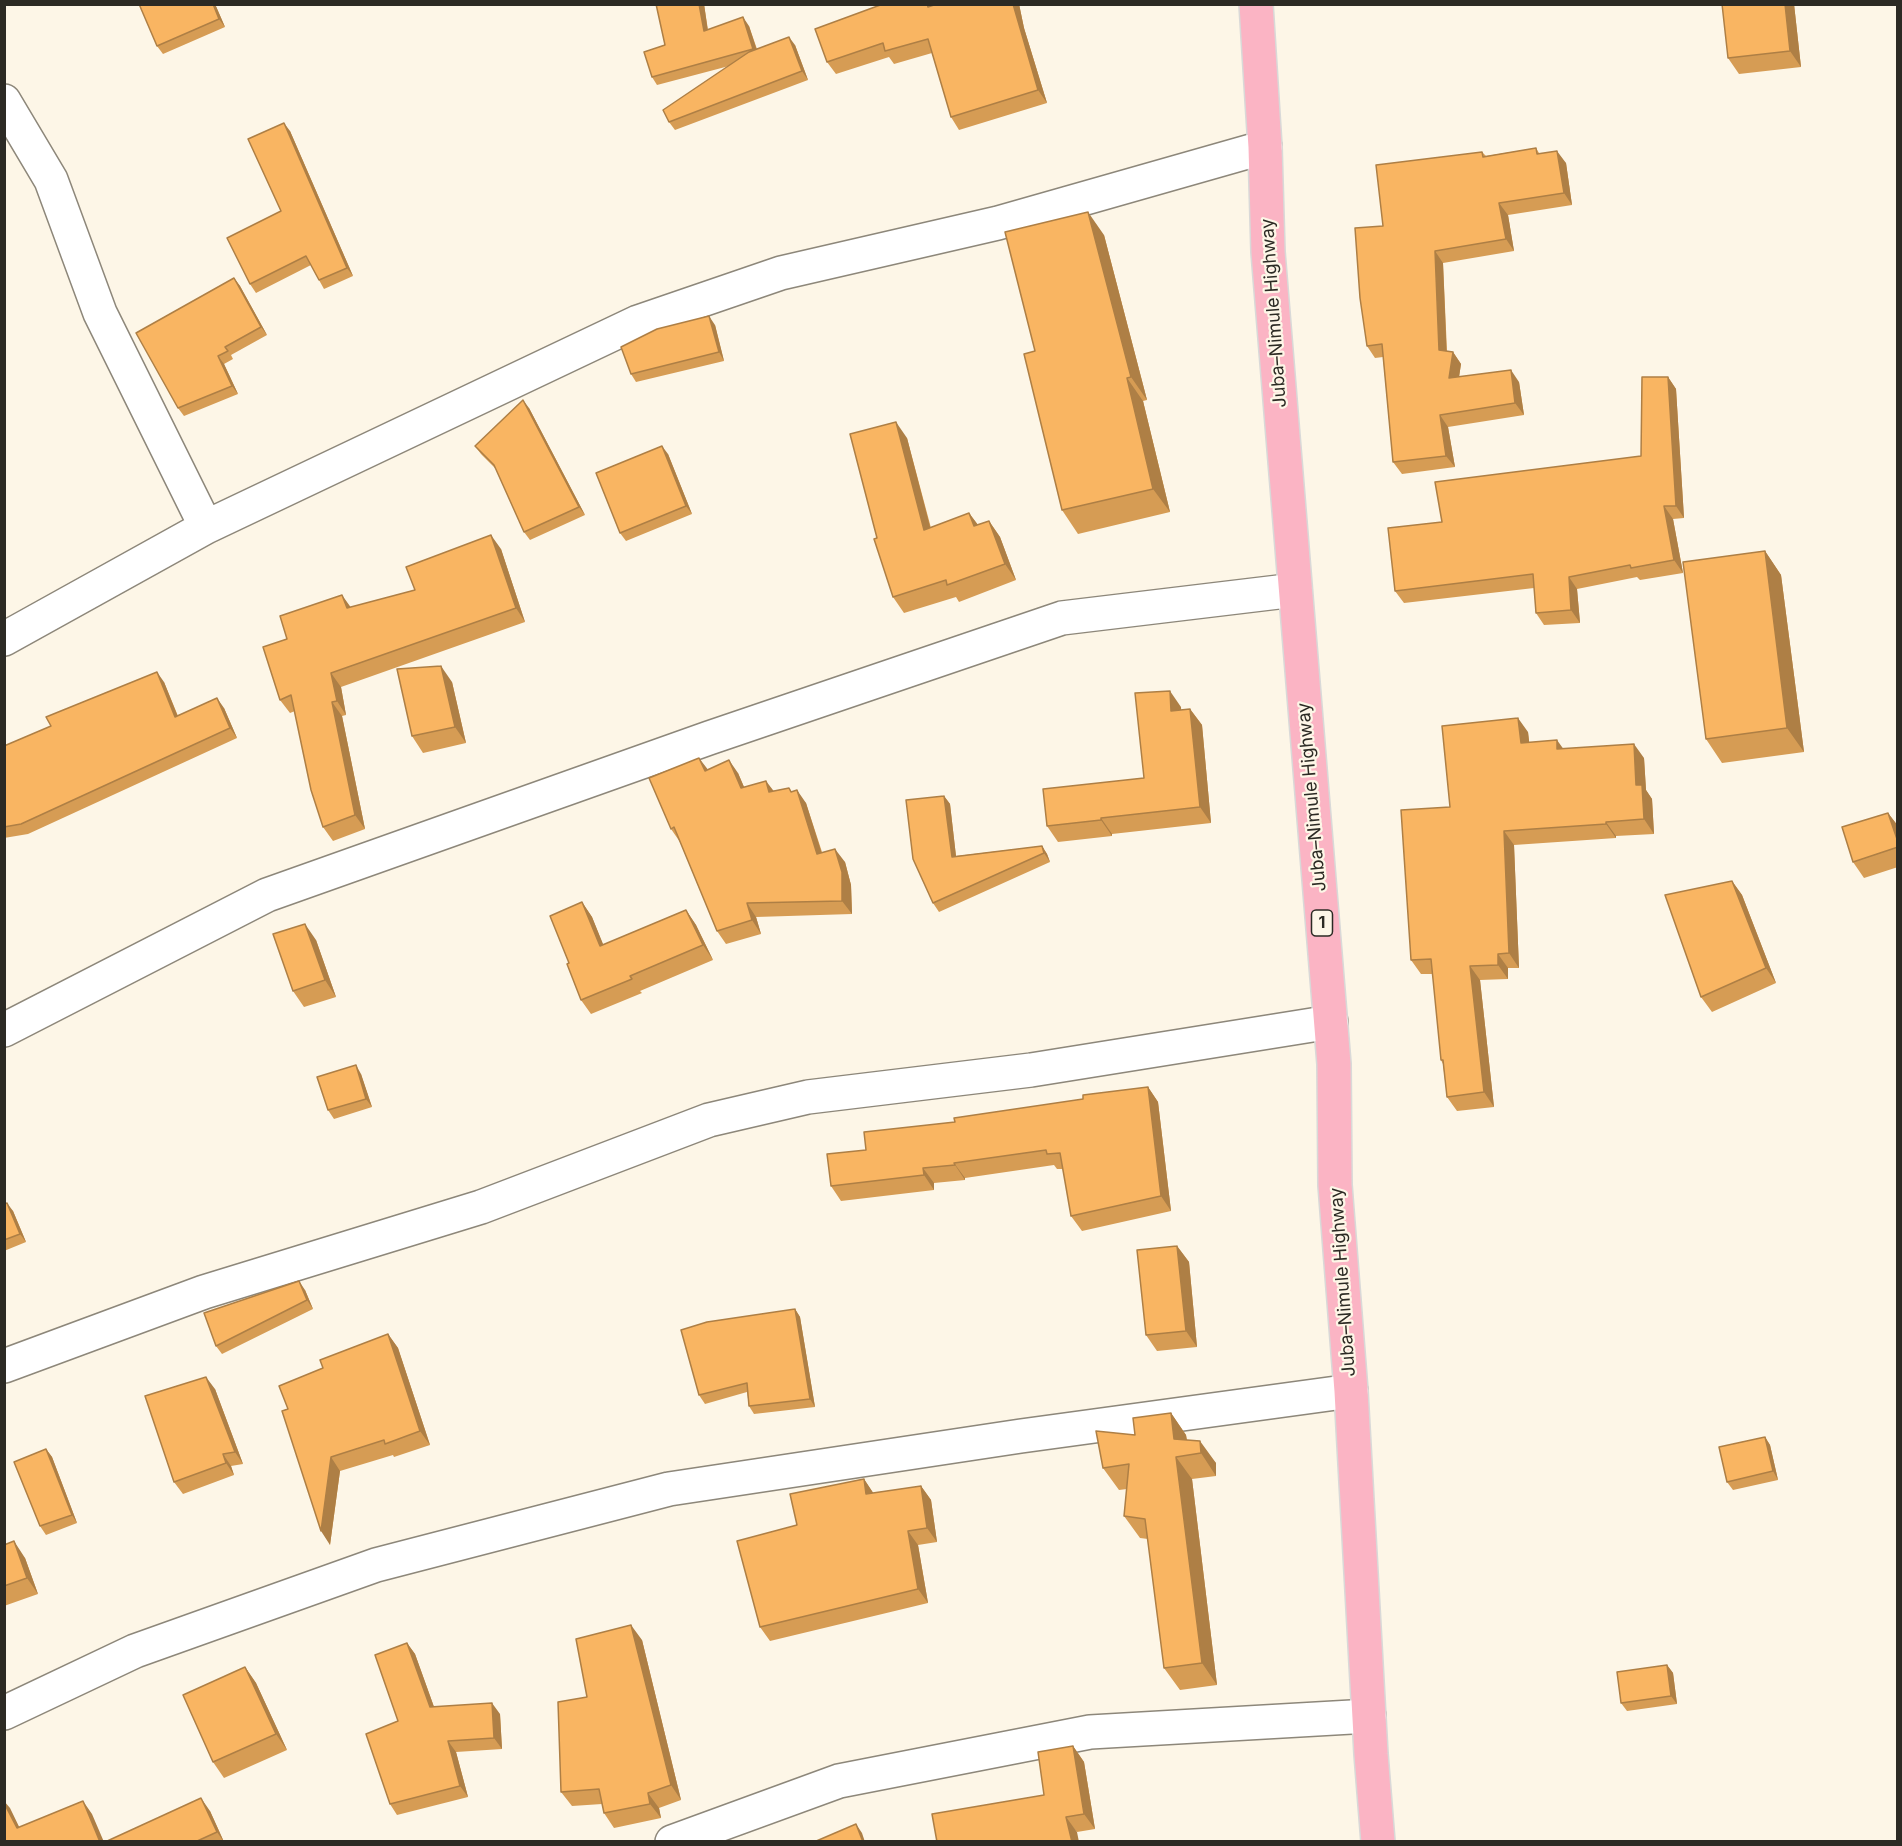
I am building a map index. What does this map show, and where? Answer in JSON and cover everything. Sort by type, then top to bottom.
[{"type":"main road","name":"Juba–Nimule Highway","points":[[1256,4],[1265,147],[1268,252],[1334,1064],[1335,1185],[1351,1391],[1378,1842]]},
{"type":"street","points":[[4,101],[51,180],[100,313],[206,527]]},
{"type":"street","points":[[4,639],[206,527],[639,322],[781,273],[998,223],[1265,147]]},
{"type":"street","points":[[4,1030],[267,895],[709,738],[1062,618],[1295,590]]},
{"type":"street","points":[[4,1366],[204,1292],[482,1207],[709,1120],[808,1097],[1031,1070],[1330,1022]]},
{"type":"street","points":[[4,1713],[135,1652],[376,1565],[669,1489],[1021,1436],[1351,1391]]},
{"type":"street","points":[[672,1842],[839,1781],[1090,1732],[1369,1716]]},
{"type":"building","points":[[139,4],[213,4],[219,19],[157,46]]},
{"type":"building","points":[[656,4],[699,4],[704,31],[743,17],[753,49],[652,77],[644,52],[665,45]]},
{"type":"building","points":[[883,4],[927,4],[928,7],[937,4],[1013,4],[1038,90],[951,117],[928,39],[885,51],[883,43],[827,62],[815,29]]},
{"type":"building","points":[[1722,4],[1785,4],[1790,51],[1728,58]]},
{"type":"building","points":[[789,37],[802,71],[669,122],[663,110],[749,52]]},
{"type":"building","points":[[284,123],[347,268],[319,280],[306,256],[250,284],[227,238],[281,211],[248,139]]},
{"type":"building","points":[[1536,148],[1537,154],[1557,151],[1564,193],[1499,203],[1506,239],[1435,251],[1439,350],[1453,352],[1449,378],[1511,370],[1515,403],[1440,415],[1446,456],[1393,462],[1382,344],[1367,346],[1360,298],[1355,228],[1383,226],[1376,165],[1482,152],[1483,157]]},
{"type":"building","points":[[1088,212],[1131,377],[1127,378],[1153,489],[1062,510],[1024,354],[1035,351],[1005,232]]},
{"type":"building","points":[[234,278],[261,327],[225,347],[228,351],[218,356],[232,386],[178,408],[136,333]]},
{"type":"building","points":[[709,316],[719,352],[631,374],[621,347],[657,329]]},
{"type":"building","points":[[1642,377],[1668,377],[1676,506],[1664,506],[1674,560],[1631,568],[1630,565],[1569,577],[1571,610],[1536,613],[1533,574],[1395,591],[1388,528],[1442,522],[1435,482],[1641,456]]},
{"type":"building","points":[[523,400],[579,507],[524,532],[494,465],[475,446]]},
{"type":"building","points":[[896,422],[924,530],[969,513],[974,526],[989,521],[1005,564],[947,585],[946,580],[893,597],[874,539],[877,538],[850,434]]},
{"type":"building","points":[[662,446],[686,506],[620,533],[596,473]]},
{"type":"building","points":[[491,535],[516,608],[331,673],[337,701],[332,702],[355,815],[323,827],[311,790],[291,695],[280,700],[263,647],[287,639],[280,616],[342,595],[347,608],[415,590],[406,567]]},
{"type":"building","points":[[1765,551],[1787,728],[1706,739],[1683,562]]},
{"type":"building","points":[[441,666],[455,727],[412,736],[397,669]]},
{"type":"building","points":[[157,672],[175,717],[217,698],[230,728],[21,824],[4,827],[4,746],[51,726],[46,717]]},
{"type":"building","points":[[1170,691],[1171,711],[1190,709],[1200,807],[1047,826],[1043,789],[1144,778],[1135,693]]},
{"type":"building","points":[[1518,718],[1521,743],[1557,740],[1557,749],[1634,744],[1636,785],[1642,785],[1644,819],[1504,831],[1509,953],[1498,954],[1498,965],[1470,966],[1484,1092],[1447,1097],[1431,959],[1411,960],[1401,810],[1450,807],[1442,726]]},
{"type":"building","points":[[699,758],[705,771],[729,760],[741,788],[766,781],[769,792],[789,788],[791,792],[797,790],[817,854],[835,849],[842,872],[842,901],[747,903],[752,920],[717,931],[674,827],[671,829],[649,778]]},
{"type":"building","points":[[944,796],[952,857],[1042,846],[1044,853],[933,903],[913,859],[906,800]]},
{"type":"building","points":[[1888,813],[1898,847],[1853,862],[1842,827]]},
{"type":"building","points":[[1732,881],[1766,968],[1701,997],[1665,895]]},
{"type":"building","points":[[582,902],[600,946],[686,910],[703,945],[630,976],[632,979],[581,1000],[550,916]]},
{"type":"building","points":[[305,924],[325,980],[293,991],[273,934]]},
{"type":"building","points":[[356,1065],[366,1099],[328,1110],[317,1077]]},
{"type":"building","points":[[1148,1087],[1161,1196],[1071,1216],[1060,1153],[1047,1154],[1046,1150],[923,1168],[924,1175],[831,1186],[827,1154],[866,1150],[864,1132],[955,1122],[954,1118],[1083,1099],[1083,1095]]},
{"type":"building","points":[[7,1203],[20,1234],[4,1240],[4,1204]]},
{"type":"building","points":[[1177,1246],[1186,1331],[1146,1335],[1137,1250]]},
{"type":"building","points":[[299,1281],[307,1300],[216,1346],[204,1313]]},
{"type":"building","points":[[795,1309],[810,1399],[749,1406],[747,1383],[699,1395],[681,1330],[707,1322]]},
{"type":"building","points":[[388,1334],[420,1431],[385,1444],[384,1440],[331,1457],[321,1531],[282,1411],[288,1409],[279,1386],[323,1368],[320,1360]]},
{"type":"building","points":[[206,1377],[235,1452],[223,1454],[226,1463],[174,1482],[145,1396]]},
{"type":"building","points":[[1171,1413],[1174,1439],[1200,1441],[1201,1453],[1176,1457],[1202,1663],[1164,1668],[1145,1519],[1124,1516],[1129,1464],[1103,1468],[1096,1431],[1135,1435],[1133,1418]]},
{"type":"building","points":[[1765,1437],[1773,1471],[1727,1482],[1719,1447]]},
{"type":"building","points":[[46,1449],[72,1515],[40,1526],[14,1462]]},
{"type":"building","points":[[864,1479],[866,1494],[921,1486],[927,1528],[908,1531],[918,1589],[760,1627],[737,1541],[797,1525],[790,1494]]},
{"type":"building","points":[[14,1541],[27,1578],[4,1586],[4,1545]]},
{"type":"building","points":[[631,1625],[671,1785],[648,1793],[650,1804],[604,1813],[599,1789],[561,1792],[558,1702],[587,1697],[576,1639]]},
{"type":"building","points":[[407,1643],[430,1707],[492,1703],[494,1738],[448,1741],[460,1786],[390,1804],[366,1734],[398,1721],[375,1655]]},
{"type":"building","points":[[1667,1665],[1671,1696],[1621,1703],[1617,1672]]},
{"type":"building","points":[[245,1667],[276,1734],[213,1762],[183,1695]]},
{"type":"building","points":[[1073,1746],[1084,1814],[1066,1817],[1072,1842],[937,1842],[932,1814],[1044,1795],[1038,1752]]},
{"type":"building","points":[[201,1798],[217,1832],[195,1842],[105,1842]]},
{"type":"building","points":[[83,1801],[100,1842],[4,1842],[4,1803],[17,1828]]},
{"type":"building","points":[[856,1824],[863,1842],[814,1842]]}]
